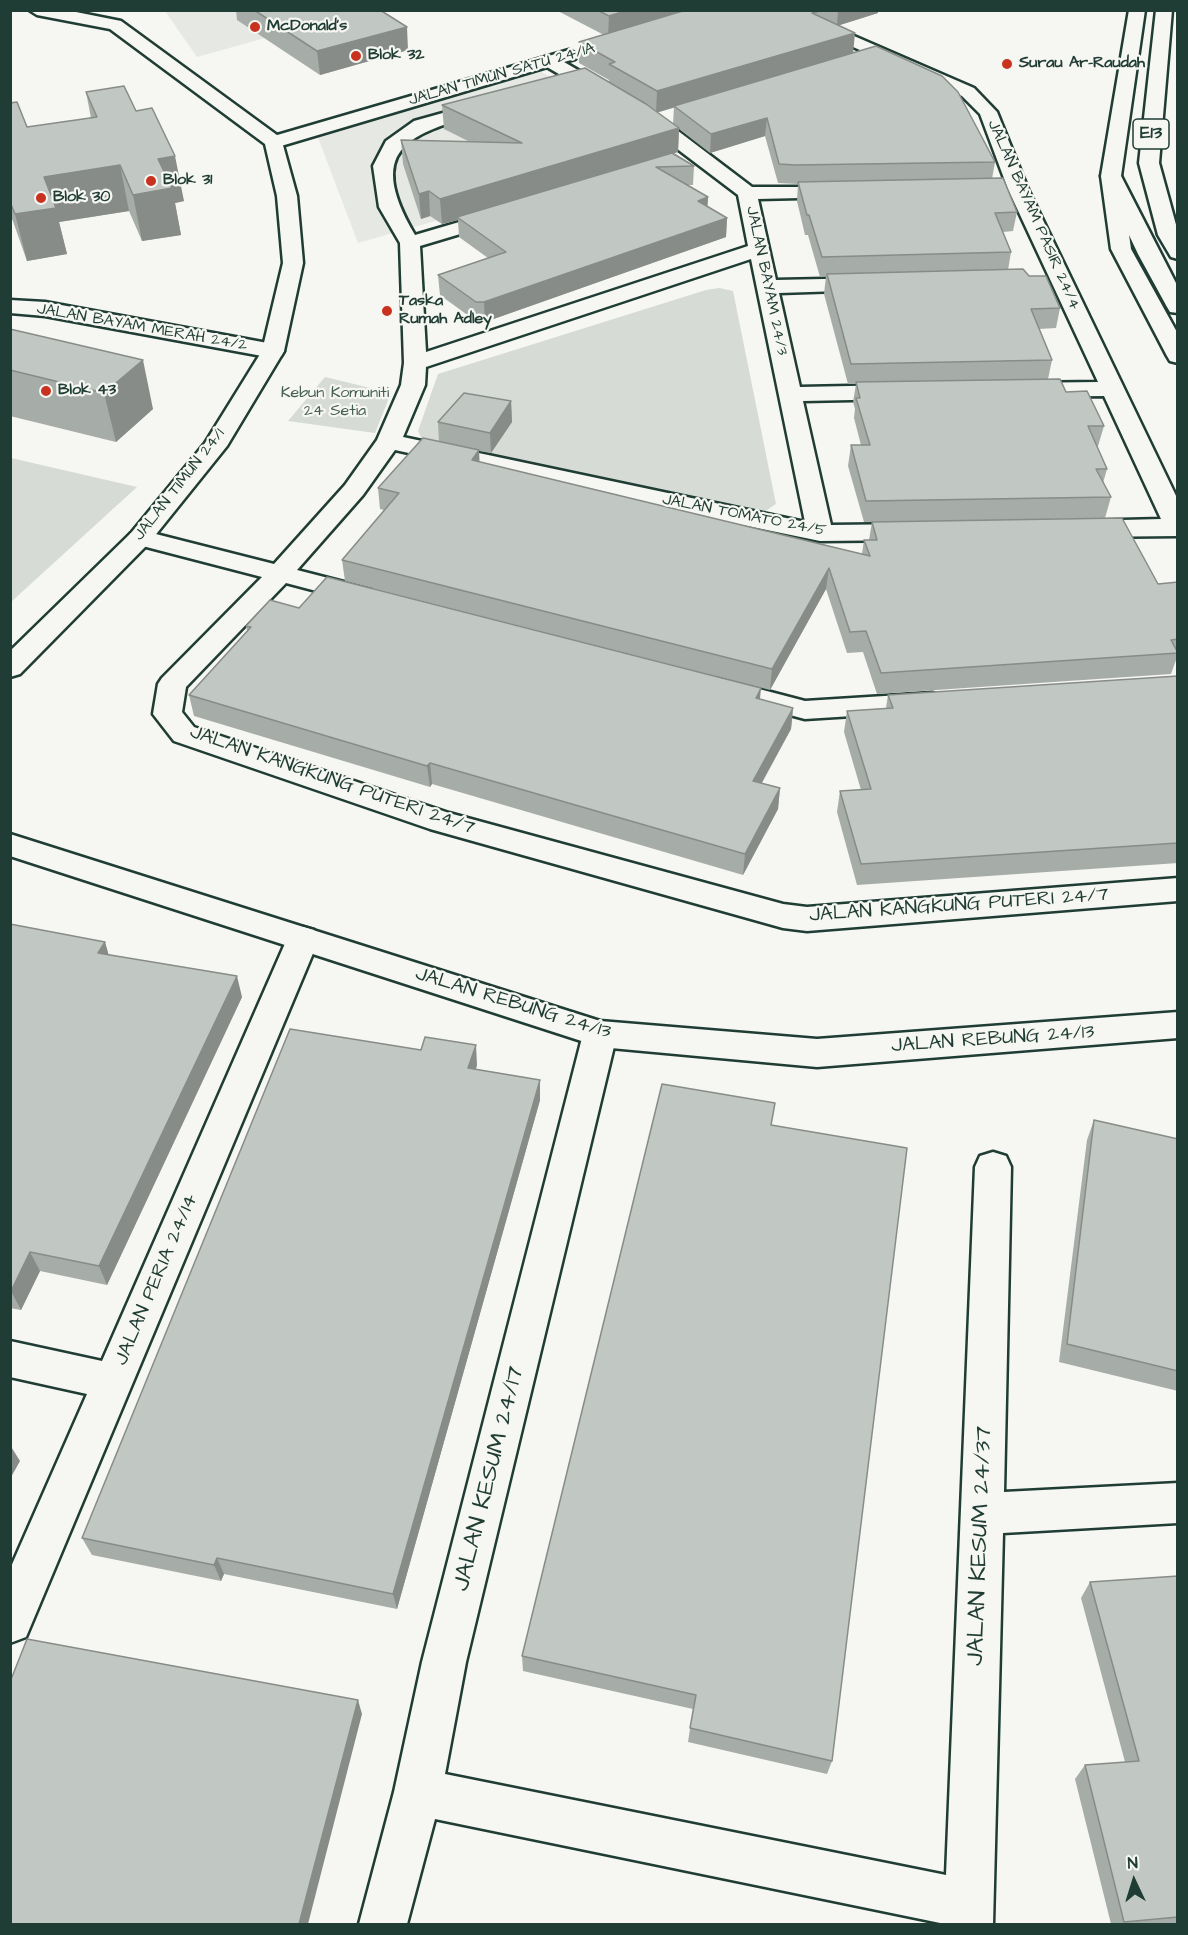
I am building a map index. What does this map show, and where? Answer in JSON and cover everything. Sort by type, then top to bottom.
[{"type":"main road","points":[[37,10],[115,18],[274,142]]},
{"type":"main road","name":"JALAN BAYAM PASIR 24/4","points":[[779,10],[968,92],[988,112],[1018,189],[1177,527]]},
{"type":"main road","points":[[1137,10],[1111,176],[1121,249],[1178,356]]},
{"type":"main road","name":"E13","points":[[1164,10],[1159,39],[1149,163],[1168,235],[1178,253]]},
{"type":"main road","name":"JALAN TIMUN SATU 24/1A","points":[[274,142],[583,51]]},
{"type":"main road","points":[[849,63],[880,54]]},
{"type":"main road","name":"JALAN BAYAM 24/3","points":[[549,61],[654,122],[747,193],[820,533]]},
{"type":"main road","points":[[546,89],[580,79]]},
{"type":"main road","name":"JALAN KANGKUNG PUTERI 24/7","points":[[512,99],[421,125],[393,145],[383,166],[389,207],[410,243],[415,363],[413,385],[389,441],[354,490],[280,574],[172,684],[167,714],[184,734],[441,821],[783,916],[807,919],[1178,889]]},
{"type":"main road","points":[[654,122],[676,115]]},
{"type":"main road","name":"JALAN TIMUN 24/1","points":[[10,668],[140,538],[215,446],[273,351],[293,263],[287,196],[274,142]]},
{"type":"main road","points":[[675,162],[697,155]]},
{"type":"main road","points":[[1111,176],[1148,254],[1178,307]]},
{"type":"main road","points":[[994,189],[1018,189]]},
{"type":"main road","points":[[747,193],[866,191]]},
{"type":"main road","points":[[410,243],[521,210]]},
{"type":"main road","points":[[415,363],[760,249]]},
{"type":"main road","points":[[1037,279],[1060,279]]},
{"type":"main road","points":[[768,286],[896,283]]},
{"type":"main road","name":"JALAN BAYAM MERAH 24/2","points":[[10,306],[45,309],[273,351]]},
{"type":"main road","points":[[993,391],[1112,389]]},
{"type":"main road","points":[[790,394],[921,392]]},
{"type":"main road","name":"JALAN TOMATO 24/5","points":[[389,441],[641,497],[820,533],[939,532]]},
{"type":"main road","points":[[1058,530],[1177,527]]},
{"type":"main road","points":[[140,538],[391,603]]},
{"type":"main road","points":[[687,680],[805,710],[960,700]]},
{"type":"main road","name":"JALAN REBUNG 24/13","points":[[10,845],[600,1034],[817,1053],[1178,1025]]},
{"type":"main road","name":"JALAN PERIA 24/14","points":[[10,1620],[303,939]]},
{"type":"main road","name":"JALAN KESUM 24/17","points":[[383,1924],[418,1792],[444,1662],[600,1034]]},
{"type":"main road","name":"JALAN KESUM 24/37","points":[[969,1914],[993,1167]]},
{"type":"main road","points":[[10,1359],[113,1382]]},
{"type":"main road","points":[[982,1514],[1178,1503]]},
{"type":"main road","points":[[418,1792],[969,1914]]},
{"type":"shaded area","points":[[165,11],[362,11],[197,57]]},
{"type":"shaded area","points":[[538,70],[629,121],[547,189],[358,243],[317,135]]},
{"type":"green space","points":[[719,288],[733,291],[776,504],[764,512],[744,514],[423,441],[418,431],[438,374],[706,290]]},
{"type":"green space","name":"Kebun Komuniti 24 Setia","points":[[325,377],[391,393],[375,433],[288,421]]},
{"type":"green space","points":[[10,458],[137,487],[11,602]]},
{"type":"building","points":[[254,10],[380,10],[407,27],[317,51]]},
{"type":"building","points":[[597,10],[628,10],[609,16]]},
{"type":"building","points":[[686,10],[814,10],[817,12],[812,13],[855,33],[657,91],[609,64],[615,62],[579,42]]},
{"type":"building","points":[[876,46],[942,76],[958,92],[995,162],[779,164],[767,118],[711,134],[674,106]]},
{"type":"building","points":[[585,68],[646,104],[679,128],[440,199],[429,191],[419,194],[401,140],[522,143],[442,105]]},
{"type":"building","points":[[124,86],[136,111],[152,108],[175,156],[158,159],[172,188],[133,195],[120,165],[44,177],[56,208],[15,214],[10,202],[10,103],[17,102],[27,127],[97,117],[86,92]]},
{"type":"building","points":[[672,153],[694,166],[656,167],[708,197],[698,201],[727,218],[484,302],[476,302],[438,275],[506,252],[457,217]]},
{"type":"building","points":[[1003,178],[1017,212],[995,213],[1011,252],[822,257],[798,182]]},
{"type":"building","points":[[1023,269],[1029,276],[1046,276],[1060,308],[1031,309],[1052,360],[851,364],[827,274]]},
{"type":"building","points":[[10,329],[143,360],[104,393],[10,370]]},
{"type":"building","points":[[1060,379],[1066,392],[1087,391],[1104,426],[1088,426],[1107,469],[1096,469],[1111,497],[866,501],[851,445],[870,445],[856,398],[860,398],[856,382]]},
{"type":"building","points":[[464,393],[511,401],[490,433],[438,422]]},
{"type":"building","points":[[423,438],[479,450],[472,460],[870,556],[864,540],[877,540],[872,522],[1122,518],[1158,584],[1178,582],[1178,639],[1171,640],[1178,653],[881,673],[866,631],[850,632],[829,568],[772,669],[342,560],[399,493],[378,488]]},
{"type":"building","points":[[327,577],[761,688],[756,698],[793,708],[753,781],[780,788],[745,854],[430,763],[427,766],[189,695],[251,627],[246,626],[270,600],[299,608]]},
{"type":"building","points":[[1178,676],[1178,843],[861,864],[840,791],[871,789],[847,711],[893,708],[888,695]]},
{"type":"building","points":[[10,924],[105,942],[98,953],[237,976],[99,1266],[30,1252],[11,1291]]},
{"type":"building","points":[[290,1029],[421,1050],[425,1037],[476,1045],[468,1068],[540,1080],[393,1594],[217,1558],[214,1565],[82,1538]]},
{"type":"building","points":[[662,1084],[775,1103],[771,1125],[907,1148],[832,1761],[690,1728],[696,1695],[522,1656]]},
{"type":"building","points":[[1094,1120],[1178,1139],[1178,1371],[1067,1344]]},
{"type":"building","points":[[1178,1576],[1178,1917],[1124,1922],[1085,1765],[1139,1761],[1090,1582]]},
{"type":"building","points":[[27,1639],[358,1700],[299,1924],[10,1924],[10,1682]]},
{"type":"place","name":"McDonald's","points":[[255,27]]},
{"type":"place","name":"Blok 32","points":[[356,56]]},
{"type":"place","name":"Surau Ar-Raudah","points":[[1007,64]]},
{"type":"place","name":"Blok 31","points":[[151,181]]},
{"type":"place","name":"Blok 30","points":[[41,198]]},
{"type":"place","name":"Taska Rumah Adley","points":[[387,311]]},
{"type":"place","name":"Blok 43","points":[[46,391]]}]
